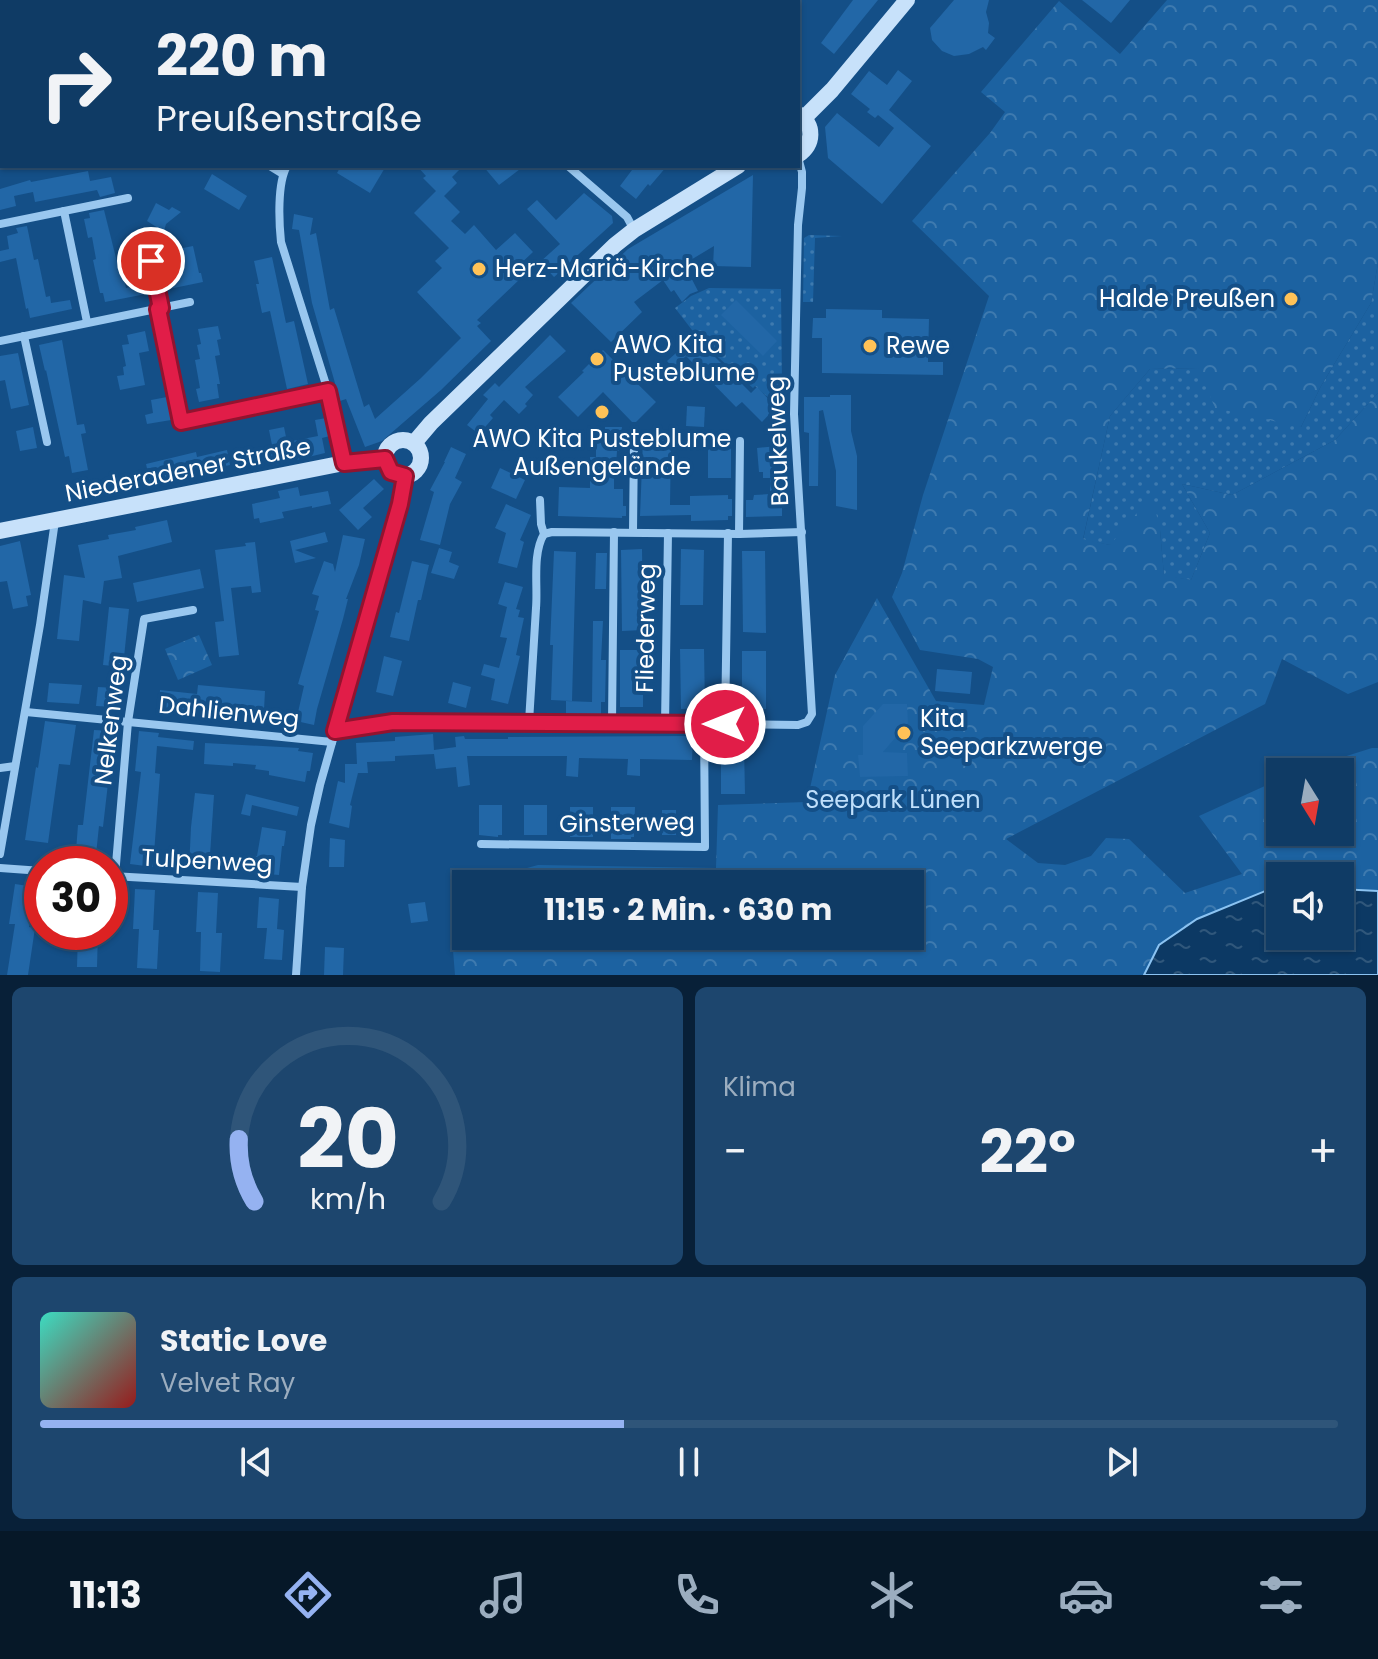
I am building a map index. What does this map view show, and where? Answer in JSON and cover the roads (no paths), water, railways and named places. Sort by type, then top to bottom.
[{"type":"street","points":[[800,154],[811,139],[811,131],[801,116],[832,90],[907,0]]},
{"type":"street","name":"Baukelweg","points":[[725,724],[798,725],[807,722],[812,714],[794,414],[798,225],[802,188],[800,164]]},
{"type":"street","points":[[570,168],[627,217],[634,230]]},
{"type":"street","points":[[414,443],[605,254],[634,230],[735,168]]},
{"type":"street","points":[[285,170],[279,227],[281,242],[328,391],[344,463]]},
{"type":"street","points":[[0,224],[128,198]]},
{"type":"street","points":[[64,211],[87,322]]},
{"type":"street","points":[[146,238],[181,422],[328,391]]},
{"type":"street","points":[[0,341],[190,302]]},
{"type":"street","points":[[24,336],[47,442]]},
{"type":"street","points":[[408,440],[414,443],[422,460],[416,471],[405,476],[391,472],[385,459],[389,446],[408,440]]},
{"type":"street","name":"Fliederweg","points":[[633,532],[634,440]]},
{"type":"street","points":[[739,534],[740,441]]},
{"type":"street","name":"Niederadener Straße","points":[[0,531],[344,463],[385,459]]},
{"type":"street","points":[[296,975],[302,887],[311,825],[400,504],[405,476]]},
{"type":"street","points":[[529,722],[537,559],[544,534],[540,500]]},
{"type":"street","points":[[0,854],[26,712],[55,520]]},
{"type":"street","name":"Fliederweg","points":[[612,722],[614,532]]},
{"type":"street","name":"Fliederweg","points":[[544,534],[802,532]]},
{"type":"street","name":"Fliederweg","points":[[665,724],[668,533]]},
{"type":"street","points":[[335,731],[393,722],[725,724],[728,533]]},
{"type":"street","name":"Nelkenweg","points":[[116,846],[128,722],[144,619],[193,610]]},
{"type":"street","name":"Dahlienweg","points":[[26,712],[332,742]]},
{"type":"street","name":"Ginsterweg","points":[[481,844],[705,847],[704,724]]},
{"type":"street","points":[[0,768],[15,766]]},
{"type":"street","points":[[0,868],[24,870]]},
{"type":"street","name":"Tulpenweg","points":[[128,877],[302,887]]},
{"type":"water","points":[[1354,890],[1378,891],[1378,975],[1144,975],[1159,945],[1197,919],[1266,891],[1266,950],[1354,950]]},
{"type":"place","name":"Herz-Mariä-Kirche","points":[[479,269]]},
{"type":"place","name":"Halde Preußen","points":[[1291,299]]},
{"type":"place","name":"Rewe","points":[[870,346]]},
{"type":"place","name":"AWO Kita Pusteblume","points":[[597,359]]},
{"type":"place","name":"AWO Kita Pusteblume Außengelände","points":[[602,412]]},
{"type":"place","name":"Kita Seeparkzwerge","points":[[904,733]]},
{"type":"park label","name":"Seepark Lünen","points":[[893,800]]}]
